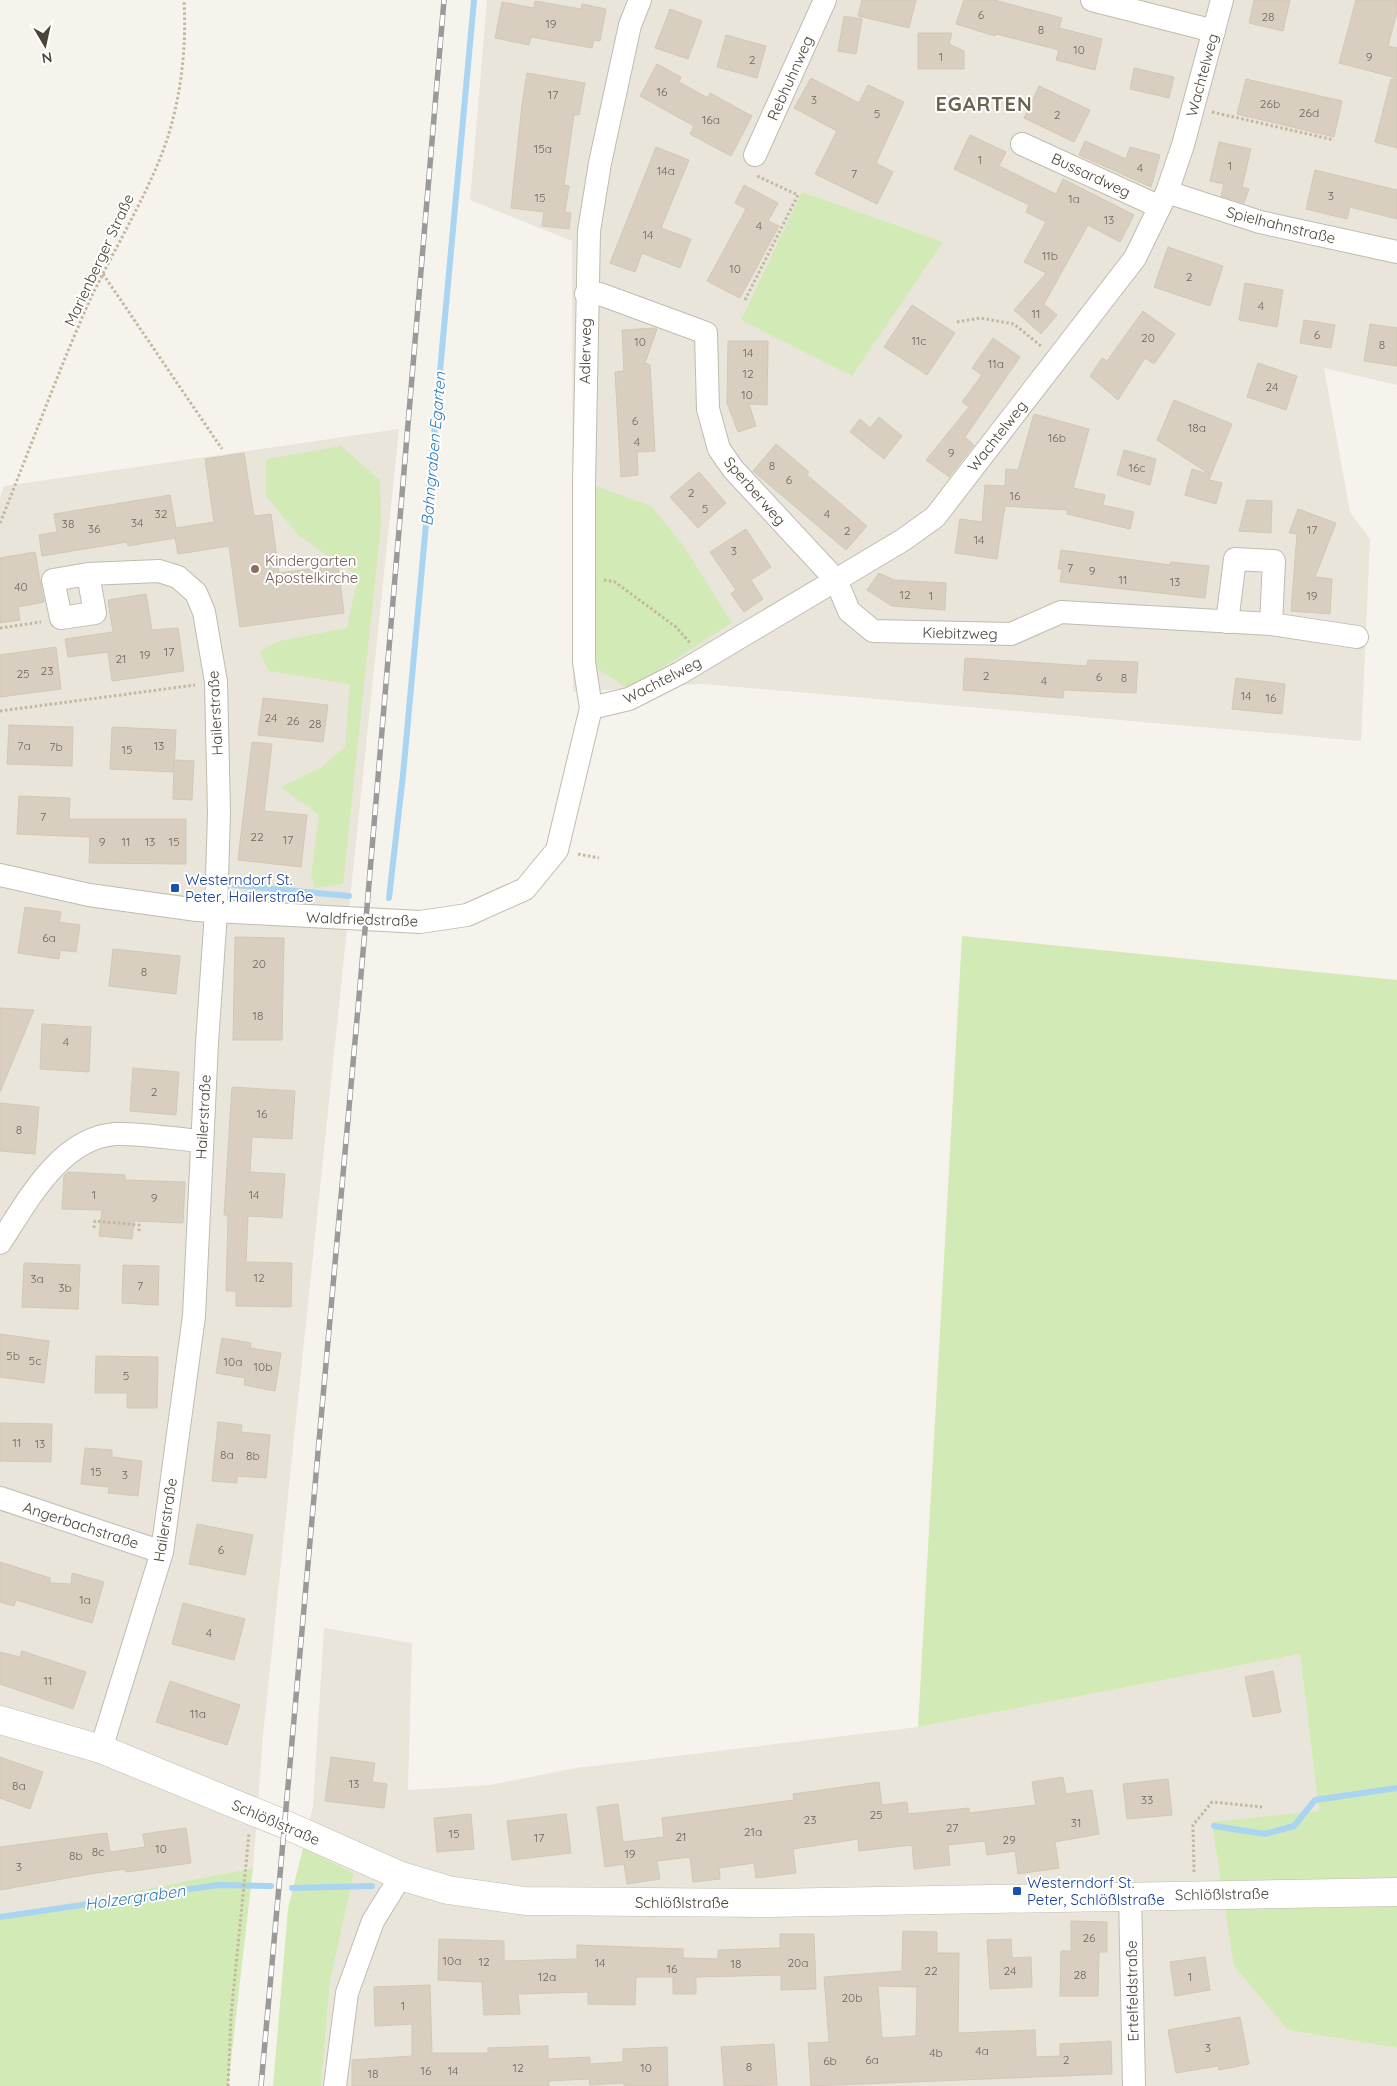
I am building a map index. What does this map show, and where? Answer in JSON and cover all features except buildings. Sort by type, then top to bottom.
[{"type":"street","name":"Adlerweg","points":[[591,708],[584,662],[586,294],[589,231],[600,163],[630,25],[640,0]]},
{"type":"street","name":"Rebhuhnweg","points":[[755,155],[825,0]]},
{"type":"street","points":[[1092,0],[1214,31]]},
{"type":"street","name":"Wachtelweg","points":[[591,708],[628,699],[706,658],[903,540],[934,517],[1135,258],[1163,200],[1193,107],[1222,0]]},
{"type":"street","name":"Bussardweg","points":[[1022,144],[1163,200]]},
{"type":"street","name":"Spielhahnstraße","points":[[1163,200],[1397,252]]},
{"type":"street","name":"Sperberweg","points":[[586,294],[600,294],[706,332],[708,409],[719,449],[733,469],[836,580]]},
{"type":"street","points":[[1227,622],[1235,559],[1274,561],[1271,624]]},
{"type":"street","name":"Hailerstraße","points":[[61,618],[54,580],[88,574],[159,572],[178,577],[196,593],[204,612],[216,682],[218,813],[216,912],[202,1141],[194,1316],[162,1552],[102,1749]]},
{"type":"street","points":[[61,618],[95,613],[88,574]]},
{"type":"street","name":"Kiebitzweg","points":[[836,580],[849,611],[873,631],[1011,634],[1060,612],[1271,624],[1357,637]]},
{"type":"street","name":"Waldfriedstraße","points":[[0,875],[89,895],[216,912],[420,922],[467,915],[525,890],[558,850],[591,708]]},
{"type":"street","points":[[0,1242],[42,1180],[80,1144],[114,1134],[202,1141]]},
{"type":"street","name":"Angerbachstraße","points":[[0,1498],[162,1552]]},
{"type":"street","name":"Schlößlstraße","points":[[0,1720],[102,1749],[252,1811],[401,1876],[448,1890],[525,1901],[767,1903],[1130,1895],[1397,1892]]},
{"type":"street","points":[[335,2086],[347,1993],[373,1922],[401,1876]]},
{"type":"street","name":"Ertelfeldstraße","points":[[1130,1895],[1134,2086]]},
{"type":"path","name":"Marienberger Straße","points":[[0,523],[89,302],[161,156],[171,124],[180,81],[184,46],[184,0]]},
{"type":"path","points":[[1193,107],[1334,140]]},
{"type":"path","points":[[745,300],[798,195],[748,172],[755,155]]},
{"type":"path","points":[[103,274],[222,449]]},
{"type":"path","points":[[957,322],[980,318],[1014,324],[1057,359]]},
{"type":"path","points":[[584,577],[615,582],[676,628],[706,658]]},
{"type":"path","points":[[0,628],[61,618]]},
{"type":"path","points":[[0,711],[216,682]]},
{"type":"path","points":[[94,1228],[96,1221],[139,1225],[139,1231]]},
{"type":"path","points":[[1198,1895],[1194,1878],[1193,1825],[1212,1802],[1262,1807]]},
{"type":"path","points":[[228,2086],[231,2016],[252,1811]]},
{"type":"shaded area","points":[[487,0],[1397,0],[1397,385],[1324,368],[1350,512],[1370,539],[1361,741],[703,684],[573,692],[572,241],[470,200]]},
{"type":"shaded area","points":[[399,429],[263,1736],[253,1868],[0,1918],[0,497],[4,486]]},
{"type":"shaded area","points":[[324,1628],[412,1643],[408,1790],[490,1785],[576,1768],[918,1727],[1300,1654],[1319,1811],[1288,2030],[1397,2048],[1397,2086],[321,2086],[330,1982],[354,1873],[303,1848],[313,1806]]},
{"type":"green space","points":[[802,192],[943,242],[852,376],[741,320]]},
{"type":"green space","points":[[341,446],[380,480],[381,524],[343,884],[315,888],[311,875],[319,815],[281,787],[322,767],[345,747],[350,684],[268,671],[260,651],[279,641],[347,628],[358,576],[299,536],[266,496],[266,459]]},
{"type":"green space","points":[[593,485],[651,506],[683,545],[732,623],[629,689],[593,666]]},
{"type":"green space","points":[[962,936],[1397,980],[1397,2048],[1288,2030],[1234,1966],[1212,1822],[1319,1811],[1300,1654],[918,1727]]},
{"type":"green space","points":[[303,1848],[354,1873],[330,1982],[321,2086],[273,2086],[288,1909]]},
{"type":"green space","points":[[253,1868],[228,2086],[0,2086],[0,1918]]},
{"type":"waterway","name":"Bahngraben Egarten","points":[[389,898],[403,775],[474,0]]},
{"type":"waterway","points":[[234,885],[349,896]]},
{"type":"waterway","name":"Holzergraben","points":[[1214,1826],[1265,1834],[1294,1826],[1315,1800],[1397,1788]]},
{"type":"waterway","name":"Holzergraben","points":[[0,1917],[218,1885],[271,1886]]},
{"type":"waterway","name":"Holzergraben","points":[[292,1888],[372,1886]]},
{"type":"railway","points":[[261,2086],[366,919],[444,0]]},
{"type":"place","name":"Kindergarten Apostelkirche","points":[[255,569]]},
{"type":"place","name":"Westerndorf St. Peter, Hailerstraße","points":[[175,888]]},
{"type":"place","name":"Westerndorf St. Peter, Schlößlstraße","points":[[1017,1891]]},
{"type":"district","name":"EGARTEN","points":[[984,103]]}]
